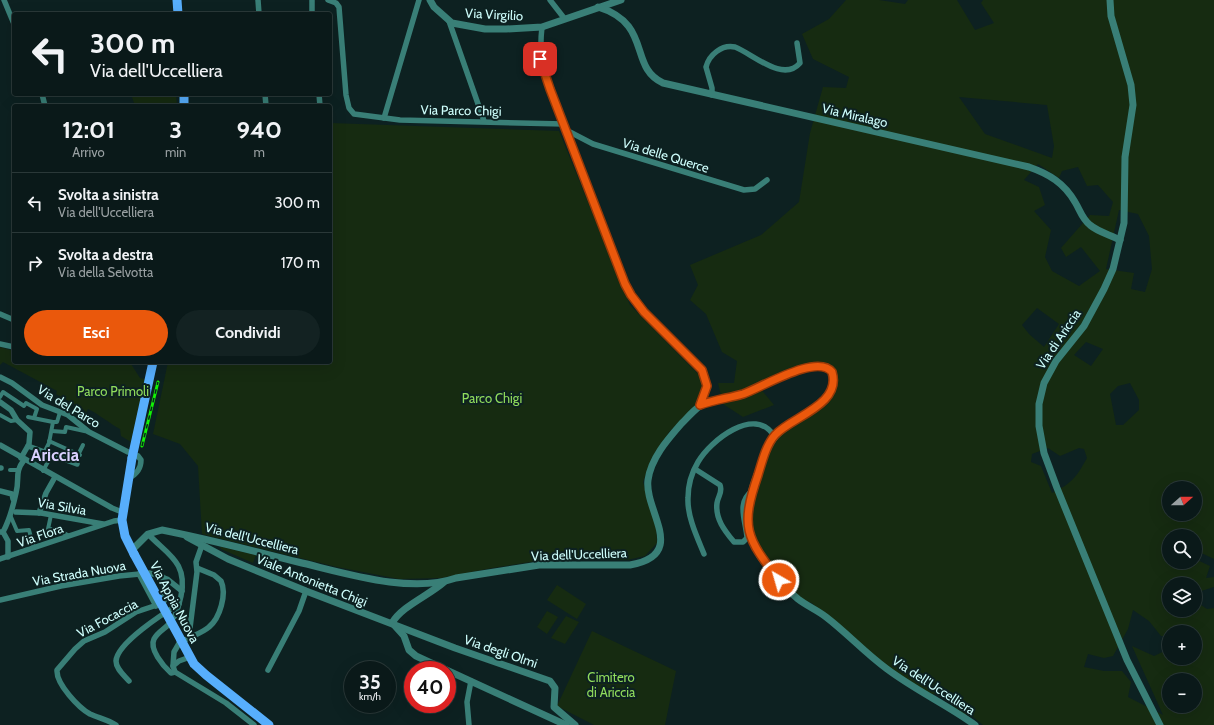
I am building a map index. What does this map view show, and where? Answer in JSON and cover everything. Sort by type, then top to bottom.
[{"type":"main road","points":[[177,0],[178,12]]},
{"type":"main road","name":"Via Appia Nuova","points":[[153,364],[133,455],[122,516],[125,536],[184,640],[190,657],[206,675],[269,725]]},
{"type":"street","points":[[4,0],[12,19]]},
{"type":"street","points":[[258,0],[259,12]]},
{"type":"street","points":[[312,0],[312,12]]},
{"type":"street","name":"Via Parco Chigi","points":[[328,0],[336,3],[339,7],[347,100],[350,110],[357,116],[564,124]]},
{"type":"street","points":[[384,118],[419,0]]},
{"type":"street","name":"Via Virgilio","points":[[430,0],[434,7],[449,21],[462,25],[485,29],[542,27]]},
{"type":"street","points":[[550,0],[564,18]]},
{"type":"street","points":[[621,0],[598,6],[542,27],[540,59],[550,89],[628,291],[644,312],[690,356],[704,374],[706,380],[706,392],[700,405]]},
{"type":"street","name":"Via di Ariccia","points":[[1110,0],[1111,16],[1131,86],[1133,105],[1125,158],[1125,217],[1113,269],[1104,289],[1084,326],[1056,361],[1044,383],[1039,404],[1039,426],[1044,453],[1059,494],[1127,660],[1160,725]]},
{"type":"street","name":"Via Miralago","points":[[598,6],[615,14],[631,29],[638,42],[647,69],[653,78],[668,85],[1029,167],[1049,175],[1062,185],[1072,196],[1082,215],[1090,225],[1120,240]]},
{"type":"street","points":[[449,21],[484,121]]},
{"type":"street","points":[[712,95],[712,88],[706,73],[706,67],[709,59],[716,52],[727,47],[735,47],[776,68],[788,70],[793,69],[800,63],[797,43]]},
{"type":"street","name":"Via delle Querce","points":[[564,124],[568,133],[593,144],[744,190],[755,189],[767,180]]},
{"type":"street","points":[[0,314],[12,319]]},
{"type":"street","points":[[0,344],[12,347]]},
{"type":"street","name":"Via dell'Uccelliera","points":[[148,534],[162,530],[221,542],[361,576],[400,583],[444,582],[456,578],[539,565],[630,565],[648,559],[657,550],[661,537],[659,522],[648,494],[648,480],[652,467],[658,454],[673,434],[700,405],[742,394],[808,367],[822,366],[833,373],[833,383],[824,400],[774,436],[761,464],[752,490],[747,520],[749,536],[759,554],[785,586],[803,602],[832,622],[884,667],[916,690],[975,725]]},
{"type":"street","name":"Via del Parco","points":[[0,377],[12,383],[42,405],[60,412],[82,425],[89,432],[133,455]]},
{"type":"street","points":[[0,397],[3,392],[24,406],[26,403],[37,409],[34,418]]},
{"type":"street","points":[[0,402],[11,410],[17,420],[26,424],[30,432],[28,446],[17,470],[16,492],[11,513],[2,532],[8,541],[8,557]]},
{"type":"street","points":[[28,417],[57,422],[60,412]]},
{"type":"street","points":[[0,415],[11,422],[17,420]]},
{"type":"street","points":[[44,453],[52,431],[53,422]]},
{"type":"street","points":[[704,554],[696,534],[688,503],[688,492],[695,469],[701,458],[715,441],[734,429],[759,425],[769,429],[774,436]]},
{"type":"street","points":[[52,431],[65,432],[66,427],[89,432]]},
{"type":"street","points":[[49,441],[79,455],[83,445]]},
{"type":"street","points":[[28,446],[51,456],[76,463]]},
{"type":"street","points":[[1,447],[112,508],[122,516]]},
{"type":"street","points":[[43,471],[51,456]]},
{"type":"street","points":[[695,469],[720,485],[721,491],[717,502],[719,520],[724,531],[734,542],[743,542],[747,538],[743,517],[743,503],[747,494],[752,490]]},
{"type":"street","points":[[10,470],[17,470]]},
{"type":"street","points":[[39,512],[46,493],[55,477]]},
{"type":"street","points":[[0,492],[12,494],[13,501]]},
{"type":"street","name":"Via Silvia","points":[[11,513],[39,512],[105,524]]},
{"type":"street","points":[[11,513],[17,531],[29,530],[34,548]]},
{"type":"street","points":[[51,515],[48,529],[57,529]]},
{"type":"street","name":"Via Flora","points":[[0,560],[67,534],[105,524],[122,516]]},
{"type":"street","points":[[133,552],[148,534],[177,562],[183,578],[182,591],[174,617]]},
{"type":"street","name":"Viale Antonietta Chigi","points":[[182,534],[218,554],[306,591],[392,624]]},
{"type":"street","points":[[218,554],[216,545],[221,542]]},
{"type":"street","points":[[184,640],[197,568],[197,556],[202,545]]},
{"type":"street","points":[[175,672],[173,666],[174,652],[184,640],[206,630],[214,622],[222,604],[223,584],[214,575],[197,568]]},
{"type":"street","points":[[139,574],[156,606]]},
{"type":"street","name":"Via Strada Nuova","points":[[0,600],[61,586],[139,574],[155,574],[163,577],[182,591]]},
{"type":"street","name":"Via Focaccia","points":[[116,725],[91,714],[82,708],[61,684],[57,670],[75,648],[84,641],[105,632],[136,612],[156,606],[165,601],[163,577]]},
{"type":"street","points":[[444,582],[396,617],[392,624],[404,636],[409,650],[416,656],[566,725]]},
{"type":"street","points":[[268,670],[299,611],[306,591]]},
{"type":"street","points":[[129,681],[117,666],[117,655],[123,647],[148,624],[179,604]]},
{"type":"street","name":"Via degli Olmi","points":[[392,624],[552,682],[555,688],[554,707],[574,725]]},
{"type":"street","points":[[168,625],[155,637],[153,646],[164,666],[170,673],[175,672],[226,703],[254,725]]},
{"type":"street","points":[[173,666],[190,657]]},
{"type":"street","points":[[469,725],[467,702],[471,680]]},
{"type":"green space","points":[[846,0],[879,0],[905,4],[908,0],[957,0],[975,30],[994,23],[981,3],[983,0],[1214,0],[1214,559],[1202,553],[1202,529],[1162,529],[1162,569],[1202,569],[1202,562],[1210,566],[1206,578],[1214,577],[1214,587],[1202,591],[1202,577],[1162,577],[1162,617],[1202,617],[1202,606],[1207,609],[1214,608],[1214,725],[983,725],[972,716],[960,715],[944,695],[921,693],[826,617],[812,603],[799,599],[792,593],[753,545],[748,509],[772,440],[824,400],[833,373],[819,366],[759,387],[774,405],[743,417],[723,404],[718,383],[734,383],[737,361],[722,352],[706,314],[690,300],[698,285],[690,265],[761,235],[799,202],[810,133],[823,87],[846,88],[849,77],[813,59],[802,34],[829,19]],"holes":[[[959,97],[1047,105],[1054,146],[1052,158],[985,134]],[[1038,164],[1059,178],[1062,171],[1078,167],[1087,186],[1098,185],[1113,202],[1109,216],[1090,215],[1061,248],[1066,257],[1081,247],[1100,271],[1079,286],[1052,271],[1045,257],[1051,230],[1034,211],[1045,205],[1039,187],[1024,180]],[[1119,210],[1138,214],[1149,236],[1152,269],[1145,292],[1131,289],[1134,273],[1106,269]],[[1037,308],[1059,324],[1044,347],[1029,334],[1022,325]],[[1086,342],[1103,349],[1091,366],[1074,355]],[[1130,383],[1139,400],[1139,410],[1123,425],[1116,425],[1110,394],[1118,386]],[[1048,448],[1060,456],[1079,448],[1084,449],[1087,458],[1073,479],[1052,493],[1041,466],[1031,462],[1032,454]],[[1133,610],[1149,621],[1161,636],[1162,625],[1202,625],[1202,665],[1162,665],[1162,652],[1154,656],[1132,646],[1162,713],[1162,673],[1202,673],[1202,713],[1162,713],[1163,715],[1128,697],[1131,682],[1122,671],[1104,671],[1084,667],[1088,654],[1104,658],[1113,656],[1128,629]]]},
{"type":"green space","points":[[132,96],[176,96],[177,104],[134,104]]},
{"type":"green space","name":"Parco Chigi","points":[[332,123],[559,131],[630,305],[702,378],[703,389],[698,403],[669,432],[651,460],[643,482],[656,523],[657,543],[645,556],[627,560],[549,559],[441,578],[399,579],[337,567],[202,534],[198,466],[180,444],[153,434],[168,364],[332,364]]},
{"type":"green space","name":"Parco Primoli","points":[[0,347],[12,350],[12,364],[131,364],[140,378],[145,379],[131,442],[121,436],[120,429],[92,411],[88,409],[86,413],[83,409],[56,394],[57,391],[3,362],[0,365]]},
{"type":"green space","points":[[220,547],[256,555],[253,563],[221,549]]},
{"type":"green space","points":[[557,585],[586,604],[577,619],[547,600]]},
{"type":"green space","points":[[547,611],[558,617],[547,634],[537,627]]},
{"type":"green space","points":[[566,616],[579,622],[565,644],[551,638]]},
{"type":"green space","name":"Cimitero di Ariccia","points":[[592,631],[676,671],[665,725],[594,725],[557,706]]},
{"type":"railway","points":[[142,446],[158,382]]},
{"type":"district","name":"Ariccia","points":[[55,455]]},
{"type":"route","points":[[540,59],[622,278],[636,303],[690,356],[702,370],[707,386],[705,397],[700,405],[742,394],[808,367],[824,366],[833,373],[831,390],[824,400],[774,436],[761,464],[752,490],[747,520],[749,536],[759,554],[779,580]]}]
